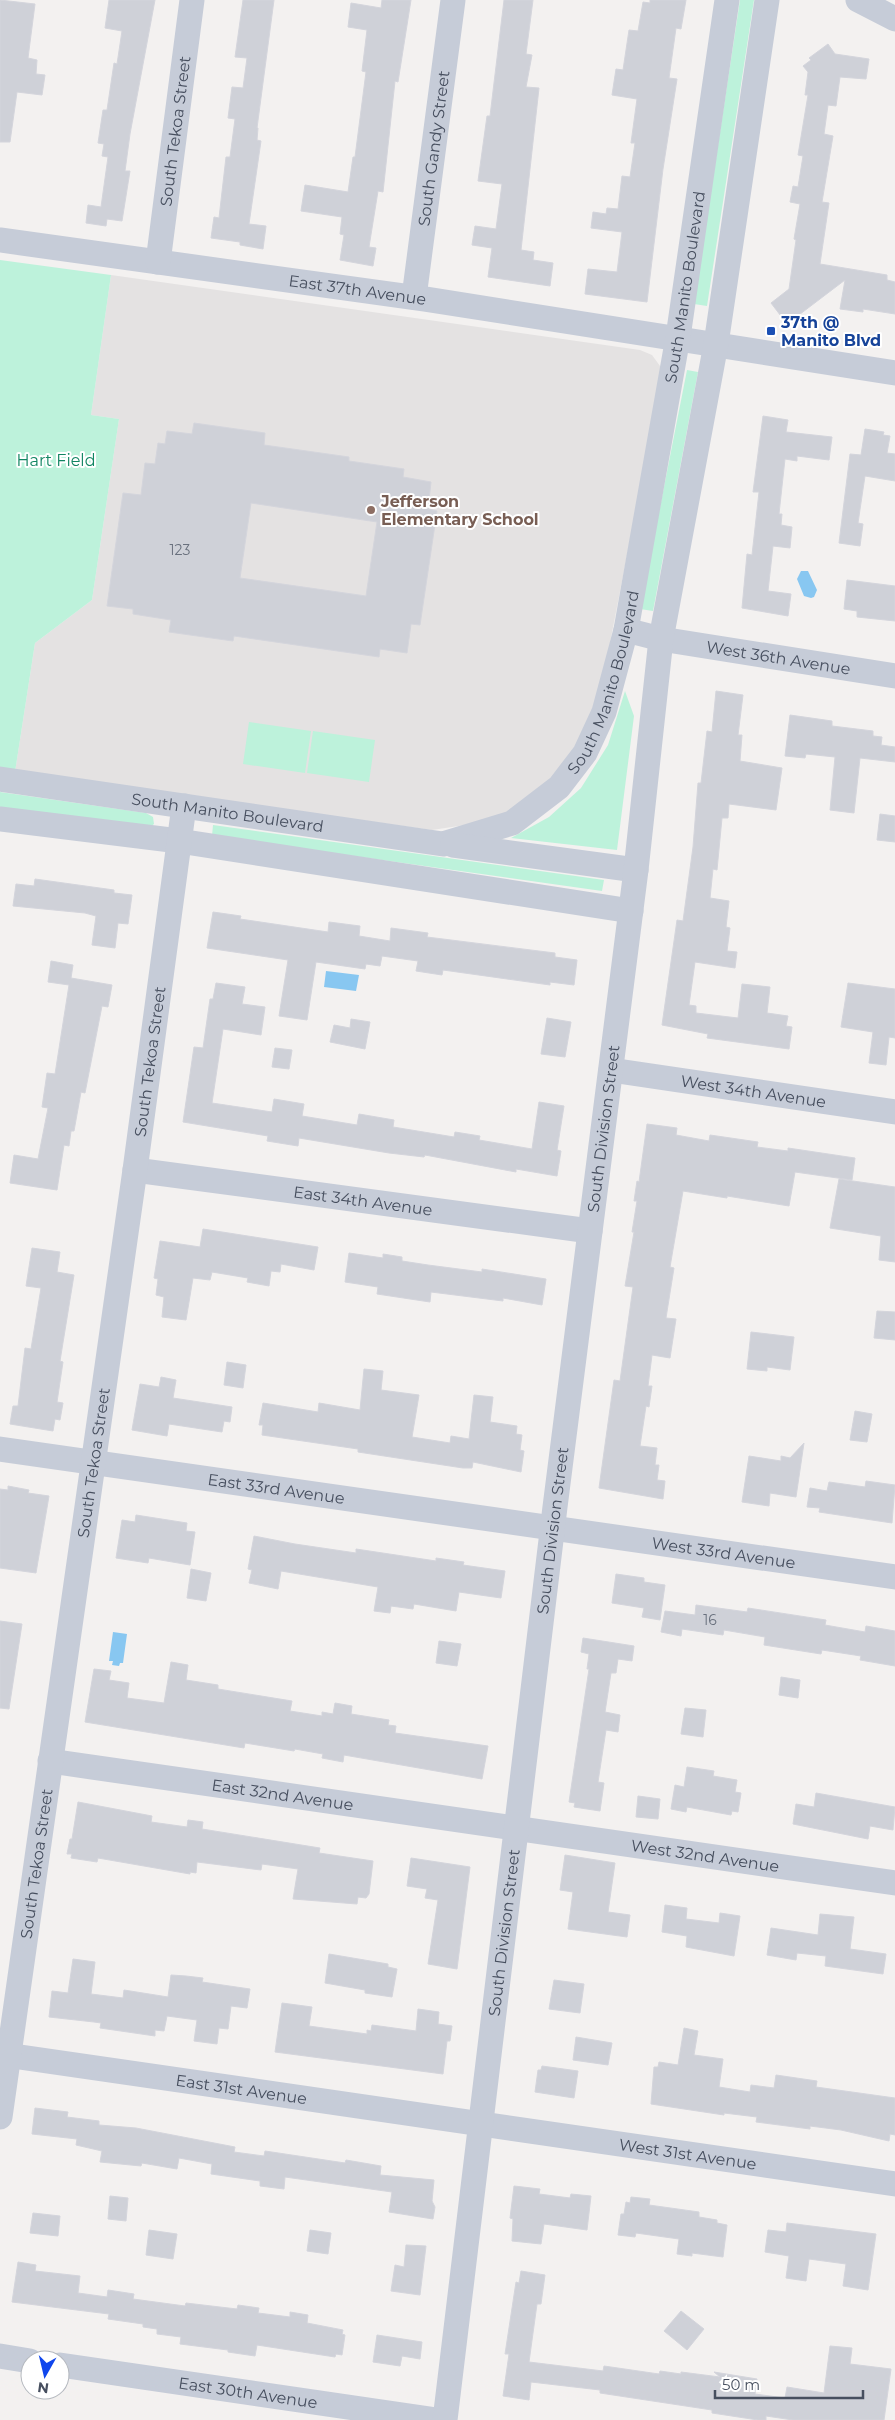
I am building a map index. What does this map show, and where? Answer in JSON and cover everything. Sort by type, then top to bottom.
[{"type":"street","name":"South Tekoa Street","points":[[158,262],[192,0]]},
{"type":"street","name":"South Gandy Street","points":[[414,298],[453,0]]},
{"type":"street","name":"South Manito Boulevard","points":[[0,779],[443,844],[512,823],[559,787],[585,753],[604,712],[626,630],[678,337],[727,0]]},
{"type":"street","points":[[661,639],[716,344],[767,0]]},
{"type":"street","points":[[858,0],[895,18]]},
{"type":"street","name":"East 37th Avenue","points":[[0,240],[414,298],[678,337],[895,372]]},
{"type":"street","name":"West 36th Avenue","points":[[626,630],[661,639],[895,676]]},
{"type":"street","name":"South Division Street","points":[[445,2420],[552,1527],[636,870],[661,639]]},
{"type":"street","name":"South Tekoa Street","points":[[0,2117],[4,2055],[94,1462],[184,806]]},
{"type":"street","points":[[0,820],[179,841],[631,911]]},
{"type":"street","points":[[443,844],[636,870]]},
{"type":"street","name":"West 34th Avenue","points":[[611,1070],[895,1112]]},
{"type":"street","name":"East 34th Avenue","points":[[135,1170],[590,1231]]},
{"type":"street","name":"East 33rd Avenue","points":[[0,1449],[552,1527]]},
{"type":"street","name":"West 33rd Avenue","points":[[552,1527],[895,1578]]},
{"type":"street","name":"East 32nd Avenue","points":[[50,1760],[516,1827]]},
{"type":"street","name":"West 32nd Avenue","points":[[516,1827],[895,1883]]},
{"type":"street","name":"East 31st Avenue","points":[[4,2055],[482,2122]]},
{"type":"street","name":"West 31st Avenue","points":[[482,2122],[895,2184]]},
{"type":"street","points":[[0,2356],[20,2359]]},
{"type":"street","name":"East 30th Avenue","points":[[70,2366],[437,2420]]},
{"type":"shaded area","name":"Jefferson Elementary School","points":[[111,275],[640,350],[652,355],[660,366],[661,380],[596,715],[562,772],[528,803],[485,822],[432,830],[15,772],[35,643],[92,600],[119,419],[91,415]]},
{"type":"green space","points":[[740,0],[754,0],[707,306],[694,304]]},
{"type":"green space","name":"Hart Field","points":[[0,260],[111,275],[91,415],[119,419],[92,600],[35,643],[15,772],[0,769]]},
{"type":"green space","points":[[687,370],[698,372],[653,611],[640,609]]},
{"type":"green space","points":[[625,691],[634,716],[617,850],[511,838],[549,817],[581,788],[608,745]]},
{"type":"green space","points":[[249,722],[311,731],[305,773],[243,764]]},
{"type":"green space","points":[[313,731],[375,740],[369,782],[307,773]]},
{"type":"green space","points":[[0,792],[146,813],[153,817],[154,824],[149,828],[0,808]]},
{"type":"green space","points":[[213,825],[604,880],[602,891],[212,836]]},
{"type":"water","points":[[801,571],[808,571],[817,590],[814,597],[804,596],[797,579]]},
{"type":"water","points":[[326,971],[359,975],[356,991],[324,987]]},
{"type":"water","points":[[113,1632],[127,1634],[123,1663],[120,1663],[119,1666],[112,1665],[113,1661],[109,1661]]},
{"type":"building","points":[[0,0],[35,4],[28,58],[37,60],[36,74],[45,75],[42,95],[17,92],[10,142],[0,142]]},
{"type":"building","points":[[109,0],[155,0],[130,134],[125,171],[130,171],[122,221],[107,219],[106,226],[86,223],[88,205],[101,207],[108,157],[102,156],[104,144],[98,143],[103,110],[107,110],[114,63],[117,64],[122,31],[105,28]]},
{"type":"building","points":[[243,0],[274,0],[257,128],[257,140],[261,141],[249,224],[266,226],[263,249],[240,245],[240,242],[211,238],[214,217],[219,218],[226,157],[230,157],[235,119],[228,118],[232,87],[243,88],[247,58],[235,57]]},
{"type":"building","points":[[382,0],[411,0],[398,82],[395,81],[383,192],[378,191],[369,247],[376,248],[373,266],[340,260],[344,235],[340,234],[342,217],[301,211],[305,185],[348,192],[353,157],[355,157],[366,72],[362,71],[367,30],[348,27],[351,3],[381,8]]},
{"type":"building","points":[[504,0],[533,0],[526,54],[532,55],[526,87],[539,88],[521,250],[534,252],[533,260],[553,263],[550,286],[488,277],[492,248],[472,245],[475,226],[496,229],[502,184],[478,181],[487,116],[490,116]]},
{"type":"building","points":[[650,0],[686,0],[681,29],[676,28],[669,78],[677,79],[663,169],[647,302],[585,294],[588,269],[617,272],[622,232],[591,228],[593,212],[606,214],[607,208],[618,209],[622,176],[630,177],[635,143],[631,143],[637,99],[612,95],[616,69],[623,70],[629,30],[638,31],[643,2],[650,3]]},
{"type":"building","points":[[828,44],[835,54],[869,59],[866,79],[840,77],[836,106],[828,105],[824,134],[833,136],[822,202],[829,203],[820,264],[887,275],[887,280],[895,282],[895,314],[863,309],[863,312],[840,309],[845,280],[787,324],[771,303],[789,289],[796,240],[794,239],[800,204],[790,202],[793,186],[798,187],[803,156],[798,155],[808,95],[805,95],[808,72],[803,66],[811,60],[809,58]]},
{"type":"building","points":[[763,416],[788,420],[786,432],[832,437],[829,460],[797,456],[797,461],[785,459],[779,514],[782,514],[781,525],[792,527],[790,548],[773,546],[768,591],[791,594],[788,616],[742,608],[747,554],[752,555],[759,492],[753,492]]},
{"type":"building","points":[[194,423],[265,433],[264,445],[349,457],[349,461],[404,469],[403,477],[431,482],[428,509],[437,511],[420,625],[411,624],[407,653],[380,649],[379,657],[234,636],[233,641],[169,632],[171,620],[133,614],[133,609],[107,606],[123,493],[141,495],[145,463],[155,464],[158,443],[165,444],[167,431],[192,434]],"holes":[[[251,503],[377,522],[366,596],[240,578]]]},
{"type":"building","points":[[865,429],[884,432],[883,435],[890,436],[887,453],[895,454],[895,481],[865,476],[858,523],[863,524],[860,546],[839,543],[850,454],[861,455]]},
{"type":"building","points":[[847,580],[895,586],[895,621],[857,617],[857,611],[844,609]]},
{"type":"building","points":[[716,691],[743,695],[738,735],[742,735],[740,761],[782,768],[776,810],[729,804],[728,818],[722,818],[717,870],[713,869],[710,898],[729,901],[726,927],[730,928],[727,951],[737,952],[735,968],[695,962],[689,1005],[696,1006],[696,1013],[738,1018],[742,984],[770,987],[767,1013],[788,1016],[786,1026],[792,1027],[789,1049],[707,1038],[708,1034],[662,1025],[677,920],[683,921],[693,847],[698,783],[701,783],[707,731],[712,732]]},
{"type":"building","points":[[790,715],[832,721],[832,726],[873,731],[873,736],[882,737],[881,745],[895,747],[895,762],[860,758],[854,813],[830,810],[835,757],[806,754],[805,758],[785,756]]},
{"type":"building","points":[[880,814],[895,816],[895,842],[877,840]]},
{"type":"building","points":[[35,879],[114,890],[114,893],[132,895],[128,924],[118,923],[115,948],[92,945],[96,916],[85,913],[13,906],[16,884],[34,886]]},
{"type":"building","points":[[213,912],[241,916],[240,919],[328,932],[329,922],[360,926],[359,936],[390,941],[391,928],[428,933],[427,937],[555,953],[555,957],[577,960],[574,985],[550,982],[550,985],[443,970],[442,975],[416,971],[418,961],[382,956],[380,966],[366,964],[365,969],[316,962],[307,1020],[279,1016],[288,960],[207,948]]},
{"type":"building","points":[[51,961],[73,965],[71,978],[112,985],[108,1007],[102,1006],[85,1093],[81,1092],[74,1131],[71,1131],[69,1146],[64,1145],[57,1190],[10,1183],[14,1155],[38,1159],[48,1108],[42,1107],[47,1073],[55,1074],[69,985],[48,982]]},
{"type":"building","points":[[216,983],[245,987],[242,1004],[265,1007],[261,1035],[223,1029],[212,1103],[272,1112],[274,1099],[304,1104],[302,1116],[357,1125],[359,1114],[394,1120],[393,1127],[454,1137],[455,1132],[480,1136],[479,1140],[532,1149],[539,1102],[564,1106],[557,1150],[561,1151],[557,1176],[516,1169],[516,1172],[425,1155],[424,1157],[389,1153],[299,1138],[298,1146],[267,1141],[268,1136],[183,1122],[194,1047],[203,1048],[210,999],[213,999]]},
{"type":"building","points":[[848,983],[895,989],[895,1038],[889,1037],[886,1065],[869,1063],[873,1032],[841,1027]]},
{"type":"building","points":[[547,1018],[571,1022],[565,1057],[541,1054]]},
{"type":"building","points":[[351,1019],[370,1022],[365,1049],[330,1042],[334,1025],[350,1028]]},
{"type":"building","points":[[275,1048],[292,1050],[289,1069],[272,1067]]},
{"type":"building","points":[[647,1124],[677,1128],[676,1135],[709,1141],[710,1135],[758,1142],[757,1147],[788,1151],[788,1148],[855,1158],[852,1180],[795,1172],[789,1206],[683,1191],[670,1267],[674,1268],[666,1318],[676,1319],[670,1358],[652,1355],[648,1386],[652,1386],[649,1407],[646,1406],[640,1446],[657,1448],[655,1465],[659,1465],[657,1480],[665,1481],[663,1499],[599,1488],[614,1380],[620,1381],[633,1287],[625,1286],[634,1232],[632,1232],[637,1201],[634,1201],[637,1181],[639,1182]]},
{"type":"building","points":[[839,1179],[895,1187],[895,1262],[879,1260],[881,1236],[830,1228]]},
{"type":"building","points":[[203,1229],[318,1247],[314,1270],[281,1264],[280,1272],[271,1271],[269,1286],[247,1282],[248,1278],[212,1272],[210,1280],[193,1278],[186,1320],[162,1317],[164,1297],[156,1295],[158,1279],[154,1278],[160,1241],[200,1247]]},
{"type":"building","points":[[32,1248],[60,1252],[57,1272],[74,1275],[60,1361],[63,1362],[57,1402],[63,1403],[60,1420],[55,1419],[53,1431],[10,1424],[13,1406],[18,1406],[25,1348],[31,1349],[41,1288],[26,1286]]},
{"type":"building","points":[[349,1253],[383,1258],[383,1254],[402,1257],[402,1261],[428,1265],[482,1272],[482,1269],[546,1279],[542,1305],[503,1298],[503,1301],[431,1292],[430,1302],[377,1294],[378,1287],[345,1282]]},
{"type":"building","points":[[877,1311],[895,1312],[895,1340],[874,1338]]},
{"type":"building","points":[[751,1332],[794,1337],[790,1370],[767,1367],[767,1371],[747,1369]]},
{"type":"building","points":[[227,1362],[246,1365],[243,1388],[224,1385]]},
{"type":"building","points":[[364,1369],[383,1371],[381,1390],[419,1395],[412,1437],[450,1443],[451,1436],[469,1439],[474,1395],[493,1397],[490,1422],[517,1426],[516,1434],[522,1435],[520,1450],[524,1451],[521,1472],[473,1462],[472,1468],[463,1468],[358,1452],[358,1449],[262,1435],[263,1425],[259,1425],[263,1403],[318,1412],[319,1403],[360,1410]]},
{"type":"building","points":[[161,1377],[176,1380],[173,1398],[232,1407],[230,1422],[224,1421],[222,1432],[169,1424],[167,1436],[132,1430],[140,1384],[159,1387]]},
{"type":"building","points":[[855,1411],[872,1414],[867,1442],[850,1440]]},
{"type":"building","points":[[804,1443],[796,1497],[770,1493],[769,1506],[742,1502],[749,1456],[781,1461],[781,1456],[790,1458]]},
{"type":"building","points":[[866,1481],[895,1485],[892,1523],[819,1512],[820,1508],[807,1507],[810,1488],[827,1491],[829,1482],[865,1487]]},
{"type":"building","points":[[8,1486],[29,1490],[28,1493],[49,1496],[36,1573],[0,1568],[0,1489],[8,1490]]},
{"type":"building","points":[[136,1515],[187,1523],[186,1531],[195,1532],[190,1565],[149,1558],[148,1563],[116,1558],[122,1520],[135,1522]]},
{"type":"building","points":[[254,1536],[356,1553],[356,1549],[436,1561],[436,1558],[464,1562],[463,1565],[505,1571],[501,1598],[459,1592],[456,1611],[414,1604],[413,1609],[391,1606],[390,1613],[374,1611],[378,1587],[281,1571],[278,1589],[249,1583],[252,1570],[248,1569]]},
{"type":"building","points":[[191,1569],[211,1573],[206,1601],[187,1598]]},
{"type":"building","points":[[616,1574],[644,1578],[644,1582],[665,1585],[660,1620],[642,1617],[644,1608],[612,1603]]},
{"type":"building","points":[[696,1605],[747,1612],[748,1608],[826,1620],[825,1625],[865,1632],[866,1626],[895,1631],[895,1666],[860,1660],[861,1656],[822,1650],[821,1654],[764,1645],[765,1637],[724,1630],[723,1635],[682,1629],[681,1636],[661,1632],[665,1611],[695,1615]]},
{"type":"building","points":[[0,1621],[22,1624],[9,1709],[0,1708]]},
{"type":"building","points":[[583,1638],[634,1646],[632,1661],[618,1659],[616,1673],[611,1673],[605,1712],[620,1715],[618,1732],[606,1730],[598,1782],[604,1783],[600,1811],[574,1807],[575,1803],[569,1802],[589,1669],[587,1669],[589,1654],[581,1652]]},
{"type":"building","points":[[439,1641],[461,1644],[457,1666],[436,1663]]},
{"type":"building","points":[[171,1662],[188,1665],[186,1680],[218,1685],[218,1689],[292,1701],[290,1711],[322,1716],[322,1712],[333,1714],[335,1703],[352,1706],[351,1714],[389,1720],[388,1725],[396,1726],[395,1733],[488,1746],[482,1779],[344,1755],[343,1762],[322,1758],[323,1754],[295,1749],[294,1751],[245,1743],[244,1748],[85,1722],[94,1669],[111,1671],[109,1680],[129,1683],[127,1698],[164,1703]]},
{"type":"building","points":[[781,1677],[800,1680],[798,1698],[779,1695]]},
{"type":"building","points":[[685,1708],[706,1710],[703,1737],[681,1734]]},
{"type":"building","points":[[687,1767],[714,1771],[713,1776],[737,1780],[735,1792],[741,1793],[738,1812],[732,1811],[731,1815],[687,1807],[686,1812],[671,1809],[675,1785],[684,1787]]},
{"type":"building","points":[[816,1793],[895,1807],[893,1830],[870,1826],[868,1839],[793,1824],[796,1804],[814,1807]]},
{"type":"building","points":[[638,1796],[660,1799],[658,1819],[636,1817]]},
{"type":"building","points":[[78,1802],[152,1816],[151,1822],[187,1827],[188,1820],[203,1822],[202,1829],[320,1848],[319,1853],[373,1861],[369,1894],[366,1898],[358,1897],[357,1904],[293,1899],[298,1869],[262,1864],[261,1870],[197,1862],[196,1873],[190,1872],[190,1874],[98,1858],[97,1862],[71,1858],[72,1854],[67,1854],[70,1839],[72,1839]]},
{"type":"building","points":[[565,1855],[615,1863],[608,1912],[630,1915],[627,1937],[568,1929],[573,1892],[560,1890]]},
{"type":"building","points":[[411,1858],[470,1867],[457,1969],[428,1964],[438,1900],[425,1898],[427,1889],[407,1886]]},
{"type":"building","points":[[665,1905],[687,1908],[686,1919],[719,1923],[720,1913],[740,1916],[734,1956],[686,1947],[687,1936],[662,1932]]},
{"type":"building","points":[[820,1914],[854,1917],[850,1949],[886,1954],[883,1974],[825,1966],[826,1956],[797,1953],[796,1960],[767,1955],[771,1928],[818,1935]]},
{"type":"building","points":[[329,1954],[388,1964],[388,1967],[397,1969],[392,1997],[365,1993],[365,1990],[325,1983]]},
{"type":"building","points":[[73,1959],[95,1962],[91,1994],[123,1998],[124,1990],[168,1997],[171,1975],[186,1976],[203,1978],[202,1982],[250,1989],[247,2008],[231,2006],[228,2029],[219,2028],[217,2044],[194,2041],[197,2020],[167,2016],[164,2031],[155,2030],[155,2036],[100,2028],[101,2023],[49,2017],[52,1991],[68,1993]]},
{"type":"building","points":[[554,1980],[584,1984],[580,2013],[549,2009]]},
{"type":"building","points":[[282,2003],[312,2007],[309,2026],[367,2034],[367,2030],[371,2031],[372,2025],[416,2031],[418,2009],[439,2012],[438,2024],[452,2026],[450,2041],[447,2041],[443,2074],[275,2052]]},
{"type":"building","points":[[684,2028],[698,2031],[694,2055],[723,2059],[719,2087],[750,2092],[751,2085],[774,2088],[776,2075],[817,2081],[816,2087],[895,2098],[895,2135],[890,2134],[889,2141],[841,2130],[810,2126],[810,2129],[756,2122],[757,2117],[724,2113],[724,2115],[651,2104],[654,2067],[658,2067],[659,2062],[678,2065]]},
{"type":"building","points":[[576,2037],[612,2043],[608,2065],[573,2060]]},
{"type":"building","points":[[542,2066],[578,2071],[574,2098],[535,2092],[538,2070],[541,2070]]},
{"type":"building","points":[[35,2108],[68,2112],[67,2117],[99,2121],[99,2125],[136,2128],[235,2147],[234,2152],[264,2156],[265,2151],[345,2163],[346,2160],[381,2166],[380,2175],[434,2180],[432,2201],[435,2207],[433,2219],[389,2212],[392,2192],[285,2177],[284,2189],[260,2186],[260,2181],[211,2174],[212,2164],[179,2158],[177,2169],[142,2163],[141,2166],[100,2162],[102,2151],[76,2145],[77,2139],[32,2134]]},
{"type":"building","points":[[514,2186],[540,2189],[539,2194],[570,2198],[571,2194],[591,2196],[587,2230],[544,2224],[541,2244],[512,2241],[513,2219],[510,2218]]},
{"type":"building","points":[[110,2196],[128,2198],[126,2221],[108,2219]]},
{"type":"building","points":[[631,2197],[650,2199],[649,2205],[699,2212],[699,2217],[717,2220],[717,2223],[727,2225],[723,2257],[692,2253],[692,2256],[677,2254],[679,2239],[636,2233],[635,2237],[618,2235],[621,2214],[624,2214],[626,2202],[630,2203]]},
{"type":"building","points":[[33,2213],[60,2216],[58,2236],[30,2233]]},
{"type":"building","points":[[787,2223],[876,2234],[868,2290],[843,2286],[846,2264],[809,2259],[806,2281],[786,2278],[789,2256],[765,2252],[768,2230],[786,2232]]},
{"type":"building","points":[[149,2230],[177,2234],[173,2259],[146,2255]]},
{"type":"building","points":[[310,2230],[331,2233],[328,2254],[307,2251]]},
{"type":"building","points":[[406,2245],[426,2246],[420,2295],[391,2291],[395,2265],[404,2267]]},
{"type":"building","points":[[18,2262],[36,2265],[35,2271],[80,2276],[78,2293],[107,2297],[108,2290],[134,2294],[133,2299],[185,2306],[186,2303],[237,2309],[238,2305],[259,2308],[258,2313],[290,2317],[290,2312],[308,2315],[307,2323],[343,2330],[342,2334],[345,2335],[342,2355],[336,2354],[335,2357],[257,2345],[255,2356],[228,2352],[228,2350],[180,2344],[181,2337],[157,2334],[157,2329],[143,2327],[143,2324],[108,2319],[109,2314],[12,2302]]},
{"type":"building","points":[[521,2271],[545,2275],[541,2304],[537,2304],[529,2362],[603,2371],[604,2366],[659,2374],[660,2371],[681,2374],[681,2372],[720,2377],[714,2372],[757,2379],[755,2394],[785,2398],[787,2387],[824,2393],[830,2346],[852,2348],[850,2364],[891,2369],[884,2420],[793,2420],[766,2416],[766,2420],[758,2420],[712,2413],[712,2410],[600,2393],[600,2390],[531,2382],[529,2400],[503,2396],[509,2354],[505,2354],[516,2282],[519,2283]]},
{"type":"building","points":[[681,2311],[704,2329],[687,2350],[664,2331]]},
{"type":"building","points":[[377,2335],[422,2342],[420,2359],[402,2356],[400,2366],[373,2362]]},
{"type":"place","name":"37th @ Manito Blvd","points":[[771,331]]},
{"type":"place","name":"Jefferson Elementary School","points":[[371,510]]}]
